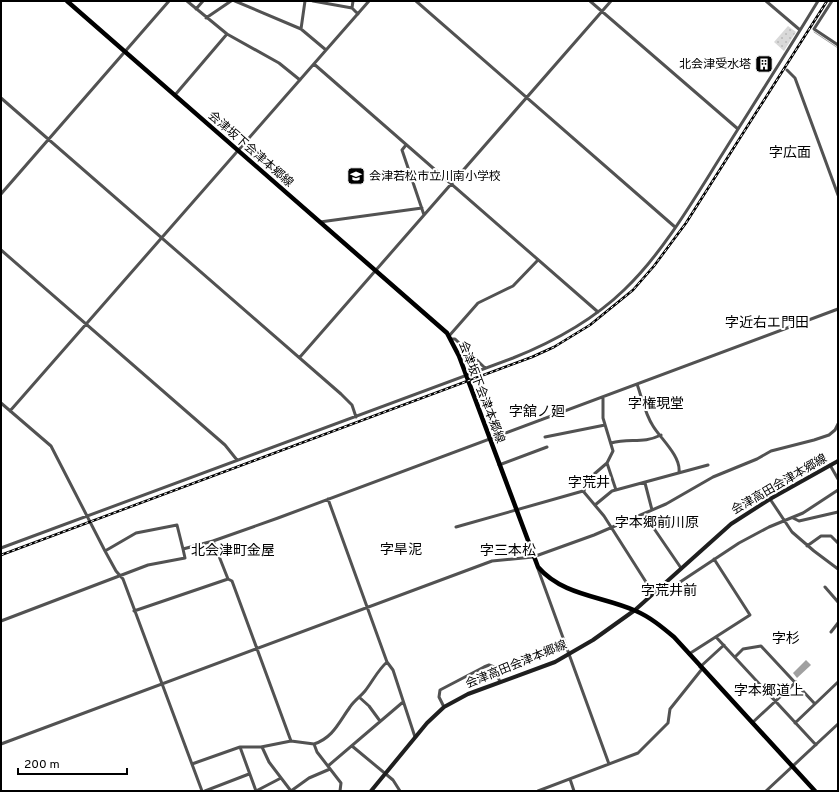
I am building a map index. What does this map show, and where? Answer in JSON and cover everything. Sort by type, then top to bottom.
[{"type":"main road","name":"会津坂下会津本郷線","points":[[67,1],[450,337],[490,439],[533,557],[538,567],[551,581],[565,588],[635,610],[660,625],[689,654],[815,791]]},
{"type":"main road","name":"会津高田会津本郷線","points":[[371,791],[427,722],[444,707],[468,694],[550,664],[570,654],[606,632],[635,610],[731,524],[770,498],[838,461]]},
{"type":"street","points":[[1,194],[169,1]]},
{"type":"street","points":[[187,1],[227,34],[279,63],[300,80]]},
{"type":"street","points":[[196,9],[204,1]]},
{"type":"street","points":[[206,18],[231,1]]},
{"type":"street","points":[[235,1],[301,29],[326,50]]},
{"type":"street","points":[[301,29],[306,1]]},
{"type":"street","points":[[313,1],[352,8],[358,14]]},
{"type":"street","points":[[352,8],[353,1]]},
{"type":"street","points":[[10,411],[369,1]]},
{"type":"street","points":[[416,1],[675,227]]},
{"type":"street","points":[[590,1],[738,130]]},
{"type":"street","points":[[300,358],[611,1]]},
{"type":"street","points":[[766,1],[800,30]]},
{"type":"street","points":[[1,548],[466,376],[544,345],[579,326],[624,290],[644,269],[675,227],[738,130],[818,1]]},
{"type":"street","points":[[832,1],[814,29],[838,45]]},
{"type":"street","points":[[175,96],[227,34]]},
{"type":"street","points":[[314,64],[598,312]]},
{"type":"street","points":[[787,70],[795,78],[838,195]]},
{"type":"street","points":[[1,98],[349,401],[356,417]]},
{"type":"street","points":[[406,145],[402,150],[424,215]]},
{"type":"street","points":[[320,222],[419,210],[422,208]]},
{"type":"street","points":[[1,250],[224,444],[237,460]]},
{"type":"street","points":[[485,368],[450,337],[478,303],[513,286],[538,260]]},
{"type":"street","points":[[184,549],[213,541],[328,499],[838,309]]},
{"type":"street","points":[[637,384],[650,419],[660,436],[670,447],[679,468],[679,472]]},
{"type":"street","points":[[603,397],[605,425],[614,452],[607,463],[585,482],[584,492],[595,505],[654,592],[662,594],[754,534],[793,518],[838,490]]},
{"type":"street","points":[[1,403],[51,446],[105,551],[120,576],[202,791]]},
{"type":"street","points":[[1,744],[492,561],[533,557],[611,528],[644,514],[682,495],[713,477],[757,459],[770,451],[829,435],[835,430],[838,424]]},
{"type":"street","points":[[545,437],[605,425]]},
{"type":"street","points":[[611,443],[632,439],[647,441],[660,436]]},
{"type":"street","points":[[499,464],[548,447]]},
{"type":"street","points":[[607,463],[616,490]]},
{"type":"street","points":[[595,505],[616,490],[708,465]]},
{"type":"street","points":[[830,465],[838,479]]},
{"type":"street","points":[[645,483],[652,510]]},
{"type":"street","points":[[456,527],[584,492]]},
{"type":"street","points":[[770,498],[784,522],[792,532],[807,546],[838,569]]},
{"type":"street","points":[[328,499],[387,662],[393,670],[402,702],[415,737]]},
{"type":"street","points":[[793,518],[800,521],[838,512]]},
{"type":"street","points":[[644,514],[681,568]]},
{"type":"street","points":[[1,621],[148,565],[184,558],[184,549],[177,525],[130,535],[105,551]]},
{"type":"street","points":[[807,546],[821,536],[831,536],[838,543]]},
{"type":"street","points":[[213,541],[228,579],[232,581],[291,741]]},
{"type":"street","points":[[689,654],[750,616],[714,559]]},
{"type":"street","points":[[538,567],[609,764]]},
{"type":"street","points":[[134,611],[228,579]]},
{"type":"street","points":[[825,586],[838,602]]},
{"type":"street","points":[[831,632],[838,623]]},
{"type":"street","points":[[716,637],[816,745]]},
{"type":"street","points":[[538,791],[638,753],[666,726],[669,721],[670,709],[701,668],[724,645]]},
{"type":"street","points":[[735,657],[743,650],[761,646],[815,704]]},
{"type":"street","points":[[192,764],[240,747],[262,747],[291,741],[314,744],[325,740],[379,670],[387,662]]},
{"type":"street","points":[[444,707],[439,696],[440,690],[484,666],[489,665],[494,667],[500,682]]},
{"type":"street","points":[[752,723],[796,682]]},
{"type":"street","points":[[795,723],[838,682]]},
{"type":"street","points":[[359,697],[369,706],[380,721]]},
{"type":"street","points":[[262,747],[265,754],[291,791],[309,778],[329,768],[402,702]]},
{"type":"street","points":[[766,791],[838,724]]},
{"type":"street","points":[[314,744],[317,752],[341,783],[340,791]]},
{"type":"street","points":[[352,746],[386,773],[395,782],[400,791]]},
{"type":"street","points":[[240,747],[256,791],[282,778]]},
{"type":"street","points":[[205,791],[249,774]]},
{"type":"street","points":[[570,779],[574,791]]},
{"type":"green space","points":[[788,26],[796,32],[784,51],[774,42]]},
{"type":"green space","name":"北会津受水塔","points":[[763,57],[769,59],[770,66],[768,66],[769,68],[766,70],[760,69],[757,64]]},
{"type":"shaded area","points":[[806,660],[811,665],[797,678],[793,673]]},
{"type":"waterway","points":[[814,32],[838,48]]},
{"type":"railway","points":[[1,555],[532,357],[554,347],[590,325],[633,290],[654,266],[686,223],[827,1]]},
{"type":"place","name":"北会津受水塔","points":[[764,64]]},
{"type":"place","name":"会津若松市立川南小学校","points":[[356,176]]},
{"type":"district","name":"字広面","points":[[790,152]]},
{"type":"district","name":"字近右エ門田","points":[[767,322]]},
{"type":"district","name":"字権現堂","points":[[656,403]]},
{"type":"district","name":"字舘ノ廻","points":[[537,411]]},
{"type":"district","name":"字荒井","points":[[589,482]]},
{"type":"district","name":"字本郷前川原","points":[[657,522]]},
{"type":"district","name":"字旱泥","points":[[401,549]]},
{"type":"district","name":"北会津町金屋","points":[[233,550]]},
{"type":"district","name":"字三本松","points":[[508,550]]},
{"type":"district","name":"字荒井前","points":[[669,590]]},
{"type":"district","name":"字杉","points":[[786,638]]},
{"type":"district","name":"字本郷道上","points":[[769,690]]}]
